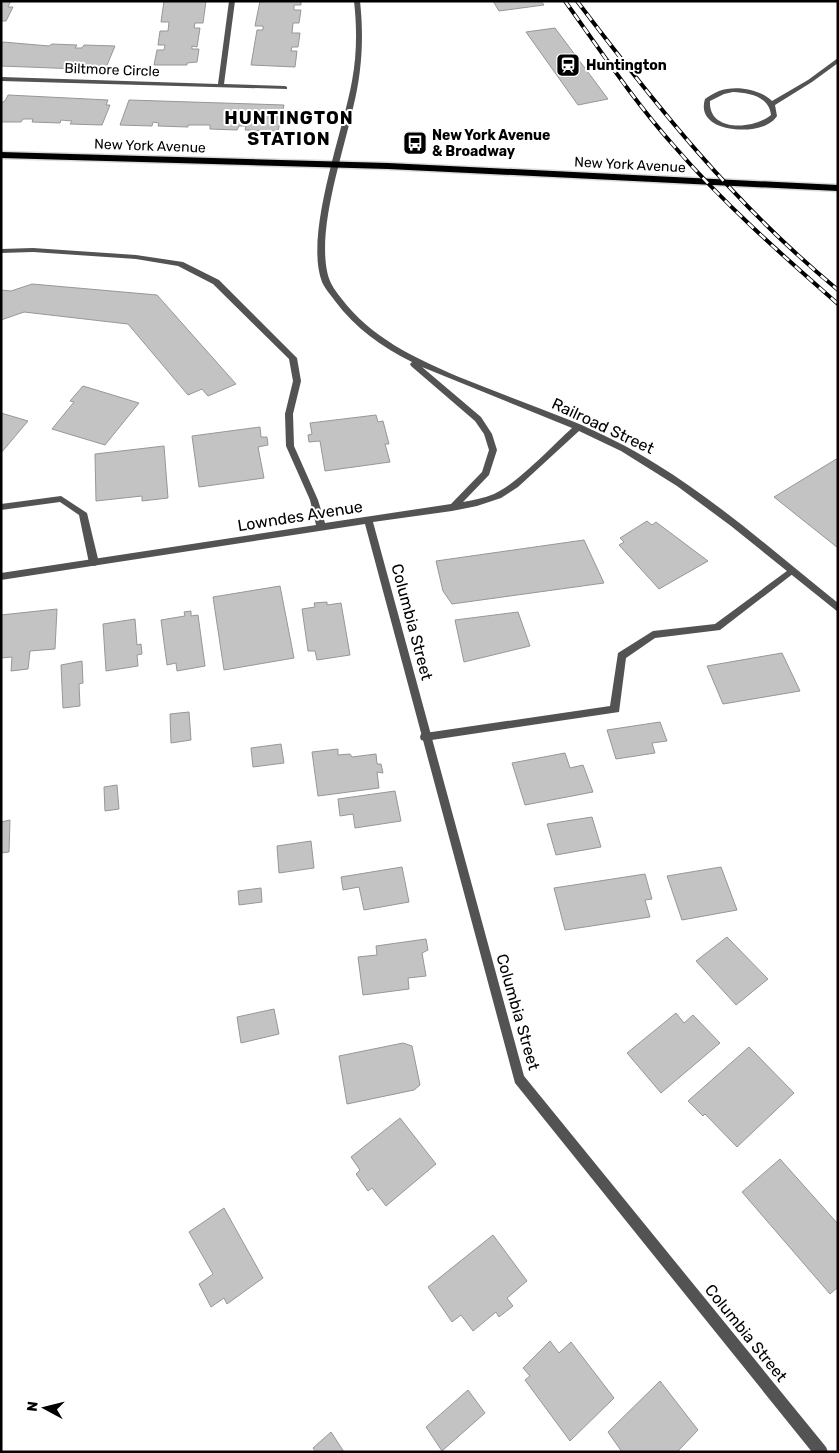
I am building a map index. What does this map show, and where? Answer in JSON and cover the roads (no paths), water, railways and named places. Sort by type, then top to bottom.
[{"type":"main road","name":"New York Avenue","points":[[1,155],[388,166],[838,188]]},
{"type":"street","points":[[221,86],[232,1]]},
{"type":"street","name":"Railroad Street","points":[[357,1],[360,50],[320,245],[326,282],[340,304],[359,324],[382,342],[408,358],[496,396],[578,426],[623,448],[670,476],[838,608]]},
{"type":"street","points":[[772,104],[810,81],[838,60]]},
{"type":"street","name":"Biltmore Circle","points":[[1,79],[285,88]]},
{"type":"street","points":[[733,90],[756,94],[772,104],[775,110],[774,116],[763,126],[752,128],[719,123],[711,118],[705,106],[707,100],[713,95],[733,90]]},
{"type":"street","points":[[1,250],[33,250],[136,257],[180,264],[216,282],[292,358],[297,381],[289,414],[290,446],[314,500],[321,527]]},
{"type":"street","name":"Railroad Street","points":[[408,358],[478,419],[488,434],[493,450],[486,473],[452,508]]},
{"type":"street","name":"Lowndes Avenue","points":[[1,577],[452,508],[498,496],[515,485],[578,426]]},
{"type":"street","points":[[1,508],[62,499],[82,513],[94,563]]},
{"type":"street","name":"Columbia Street","points":[[368,520],[425,737],[519,1079],[821,1452]]},
{"type":"street","points":[[425,737],[615,709],[621,656],[653,635],[717,627],[791,571]]},
{"type":"railway","points":[[565,1],[631,93],[659,129],[693,167],[753,228],[838,304]]},
{"type":"railway","points":[[577,1],[668,117],[731,189],[765,224],[838,290]]},
{"type":"place","name":"Huntington","points":[[568,65]]},
{"type":"place","name":"New York Avenue & Broadway","points":[[415,143]]},
{"type":"district","name":"HUNTINGTON STATION","points":[[289,128]]}]
